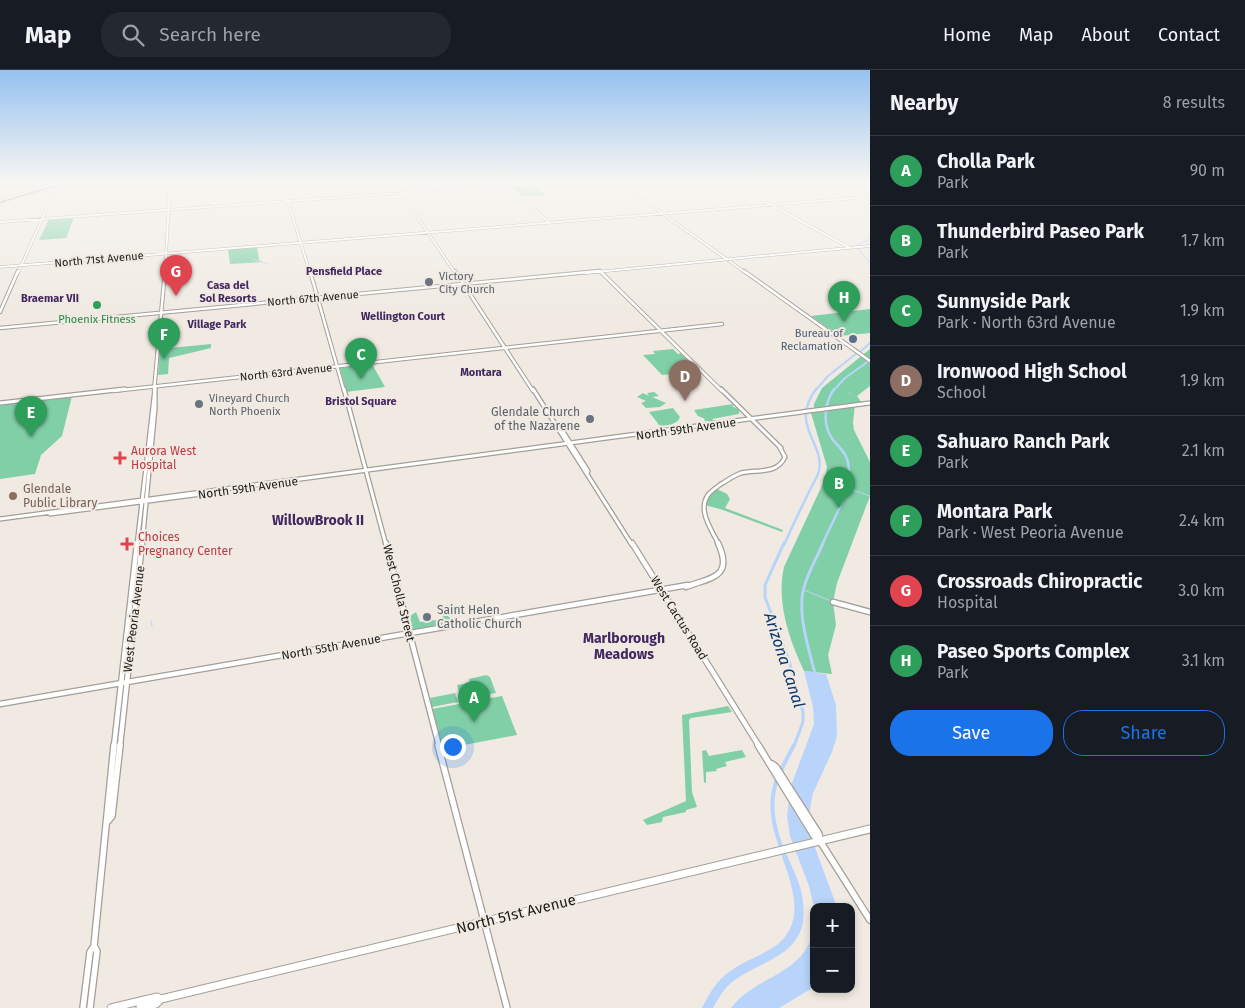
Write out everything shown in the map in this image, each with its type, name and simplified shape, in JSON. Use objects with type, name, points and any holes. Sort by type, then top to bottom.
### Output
[{"type":"main road","points":[[0,312],[39,226]]},
{"type":"main road","name":"West Peoria Avenue","points":[[161,313],[167,226]]},
{"type":"main road","name":"West Cactus Road","points":[[425,226],[552,417]]},
{"type":"main road","name":"North 71st Avenue","points":[[0,268],[512,226]]},
{"type":"main road","points":[[679,226],[870,361]]},
{"type":"main road","points":[[809,226],[850,248]]},
{"type":"main road","name":"West Cholla Street","points":[[301,243],[367,471],[409,634]]},
{"type":"main road","name":"North 67th Avenue","points":[[0,328],[870,246]]},
{"type":"main road","points":[[600,271],[752,419],[784,453]]},
{"type":"main road","name":"West Peoria Avenue","points":[[83,1008],[90,952],[94,946],[108,821],[106,818],[145,500],[151,412],[160,328],[162,281],[164,276]]},
{"type":"main road","points":[[162,281],[164,286]]},
{"type":"main road","name":"North 63rd Avenue","points":[[662,331],[722,324]]},
{"type":"main road","name":"North 63rd Avenue","points":[[337,366],[506,348]]},
{"type":"main road","name":"West Peoria Avenue","points":[[147,475],[154,422],[156,387],[154,386]]},
{"type":"main road","name":"North 63rd Avenue","points":[[0,403],[154,386]]},
{"type":"main road","name":"North 59th Avenue","points":[[752,419],[870,403]]},
{"type":"main road","name":"North 59th Avenue","points":[[25,516],[92,509],[145,500],[703,426]]},
{"type":"main road","name":"West Cactus Road","points":[[569,443],[770,763]]},
{"type":"main road","name":"North 55th Avenue","points":[[0,704],[661,590],[714,578],[723,566],[723,554],[708,525],[704,512],[709,494],[722,483]]},
{"type":"main road","points":[[92,509],[111,503]]},
{"type":"main road","points":[[833,602],[870,612]]},
{"type":"main road","name":"West Cactus Road","points":[[775,769],[819,834],[818,842]]},
{"type":"main road","name":"North 51st Avenue","points":[[111,1008],[157,997],[161,999],[870,829]]},
{"type":"main road","name":"West Cactus Road","points":[[811,831],[870,920]]},
{"type":"main road","name":"West Cholla Street","points":[[485,921],[507,1008]]},
{"type":"main road","name":"West Peoria Avenue","points":[[90,1008],[97,951],[94,946]]},
{"type":"main road","name":"North 51st Avenue","points":[[140,1008],[156,1004],[161,999]]},
{"type":"street","name":"West Cholla Street","points":[[296,226],[301,243]]},
{"type":"street","name":"North 63rd Avenue","points":[[506,348],[662,331]]},
{"type":"street","name":"North 63rd Avenue","points":[[154,386],[337,366]]},
{"type":"street","points":[[151,412],[152,422],[154,422]]},
{"type":"street","name":"West Cactus Road","points":[[552,417],[569,443]]},
{"type":"street","name":"North 59th Avenue","points":[[703,426],[752,419]]},
{"type":"street","points":[[722,483],[741,473],[779,466],[784,460],[784,453]]},
{"type":"street","name":"North 59th Avenue","points":[[0,520],[111,503],[145,500]]},
{"type":"street","name":"West Cholla Street","points":[[409,634],[485,921]]},
{"type":"street","name":"West Cactus Road","points":[[770,763],[811,831]]},
{"type":"green space","points":[[46,226],[71,226],[66,238],[39,240]]},
{"type":"green space","points":[[257,247],[259,260],[263,262],[230,264],[228,249]]},
{"type":"green space","points":[[870,309],[870,333],[839,336],[811,316]]},
{"type":"green space","points":[[211,344],[211,348],[169,358],[168,374],[158,375],[160,349]]},
{"type":"green space","points":[[673,349],[678,354],[683,353],[700,371],[662,375],[643,355],[655,354],[653,351]]},
{"type":"green space","points":[[870,349],[870,386],[857,396],[862,403],[855,404],[853,423],[854,430],[870,462],[870,496],[837,583],[833,602],[836,625],[828,655],[832,674],[804,671],[793,646],[785,620],[782,580],[784,567],[825,479],[827,467],[811,413],[814,413],[814,404],[822,388]]},
{"type":"green space","points":[[372,364],[385,387],[346,392],[340,368]]},
{"type":"green space","points":[[654,392],[659,396],[652,397],[666,403],[660,407],[646,408],[641,403],[646,401],[637,397],[643,393],[649,396],[647,393]]},
{"type":"green space","points":[[72,396],[62,436],[41,455],[35,474],[0,479],[0,404]]},
{"type":"green space","points":[[733,404],[732,406],[739,410],[739,414],[712,419],[715,421],[704,421],[705,419],[698,416],[694,410]]},
{"type":"green space","points":[[673,408],[680,417],[677,422],[669,425],[660,426],[649,412]]},
{"type":"green space","points":[[715,488],[727,494],[730,499],[725,508],[783,530],[782,532],[705,505],[706,500]]},
{"type":"green space","points":[[416,612],[420,622],[436,620],[446,615],[455,621],[413,630],[410,616]]},
{"type":"green space","points":[[486,675],[490,677],[496,693],[461,699],[457,685],[470,683],[469,679]]},
{"type":"green space","points":[[455,693],[458,702],[432,707],[430,698]]},
{"type":"green space","points":[[502,696],[517,735],[443,749],[432,709]]},
{"type":"green space","points":[[728,706],[732,712],[691,718],[689,720],[692,792],[697,807],[686,810],[686,812],[663,817],[662,822],[647,825],[643,820],[686,801],[682,715]]},
{"type":"green space","points":[[706,750],[709,756],[742,750],[746,757],[725,762],[727,766],[716,769],[717,771],[706,772],[706,783],[704,782],[702,751]]},
{"type":"water","points":[[804,671],[826,674],[836,705],[837,736],[832,752],[813,793],[809,814],[810,834],[836,903],[813,903],[809,886],[790,836],[787,816],[791,786],[814,724],[813,707]]},
{"type":"water","points":[[787,855],[797,878],[803,902],[803,920],[799,934],[781,954],[731,983],[713,1008],[702,1008],[711,991],[724,976],[767,951],[780,942],[788,932],[793,920],[794,908],[790,882],[782,857]]},
{"type":"water","points":[[810,940],[810,989],[779,1008],[731,1008],[753,988],[778,974],[800,957]]},
{"type":"waterway","points":[[870,239],[856,246],[870,263]]},
{"type":"waterway","points":[[253,259],[268,264]]},
{"type":"waterway","points":[[860,352],[870,343]]},
{"type":"waterway","name":"Arizona Canal","points":[[815,391],[828,376],[857,353]]},
{"type":"waterway","points":[[833,391],[845,378],[870,360]]},
{"type":"waterway","name":"Arizona Canal","points":[[784,545],[819,471],[817,451],[807,424],[806,413],[816,389]]},
{"type":"waterway","points":[[822,545],[840,508],[849,479],[849,469],[844,453],[833,440],[827,428],[826,408],[833,391]]},
{"type":"waterway","points":[[847,488],[870,496]]},
{"type":"waterway","name":"Arizona Canal","points":[[784,543],[765,585],[765,597],[789,661],[803,712],[803,722],[794,746]]},
{"type":"waterway","points":[[815,674],[804,626],[802,598],[808,577],[823,543]]},
{"type":"waterway","points":[[804,590],[831,601]]},
{"type":"waterway","points":[[151,621],[152,626]]},
{"type":"waterway","name":"Arizona Canal","points":[[780,772],[794,745]]},
{"type":"waterway","name":"Arizona Canal","points":[[777,779],[772,809],[775,829],[785,858]]},
{"type":"place","name":"Victory City Church","points":[[429,282]]},
{"type":"place","name":"Crossroads Chiropractic","points":[[176,296]]},
{"type":"place","name":"Phoenix Fitness","points":[[97,305]]},
{"type":"place","name":"Paseo Sports Complex","points":[[844,322]]},
{"type":"place","name":"Bureau of Reclamation","points":[[853,339]]},
{"type":"place","name":"Montara Park","points":[[164,359]]},
{"type":"place","name":"Sunnyside Park","points":[[361,379]]},
{"type":"place","name":"Ironwood High School","points":[[685,401]]},
{"type":"place","name":"Vineyard Church North Phoenix","points":[[199,404]]},
{"type":"place","name":"Glendale Church of the Nazarene","points":[[590,419]]},
{"type":"place","name":"Sahuaro Ranch Park","points":[[31,437]]},
{"type":"place","name":"Aurora West Hospital","points":[[120,458]]},
{"type":"place","name":"Glendale Public Library","points":[[13,496]]},
{"type":"place","name":"Thunderbird Paseo Park","points":[[839,508]]},
{"type":"place","name":"Choices Pregnancy Center","points":[[127,544]]},
{"type":"place","name":"Saint Helen Catholic Church","points":[[427,617]]},
{"type":"place","name":"Cholla Park","points":[[474,722]]},
{"type":"district","name":"Pensfield Place","points":[[344,271]]},
{"type":"district","name":"Casa del Sol Resorts","points":[[228,291]]},
{"type":"district","name":"Braemar VII","points":[[50,298]]},
{"type":"district","name":"Wellington Court","points":[[403,316]]},
{"type":"district","name":"Village Park","points":[[217,324]]},
{"type":"district","name":"Montara","points":[[481,372]]},
{"type":"district","name":"Bristol Square","points":[[361,401]]},
{"type":"district","name":"WillowBrook II","points":[[318,520]]},
{"type":"district","name":"Marlborough Meadows","points":[[624,646]]}]
